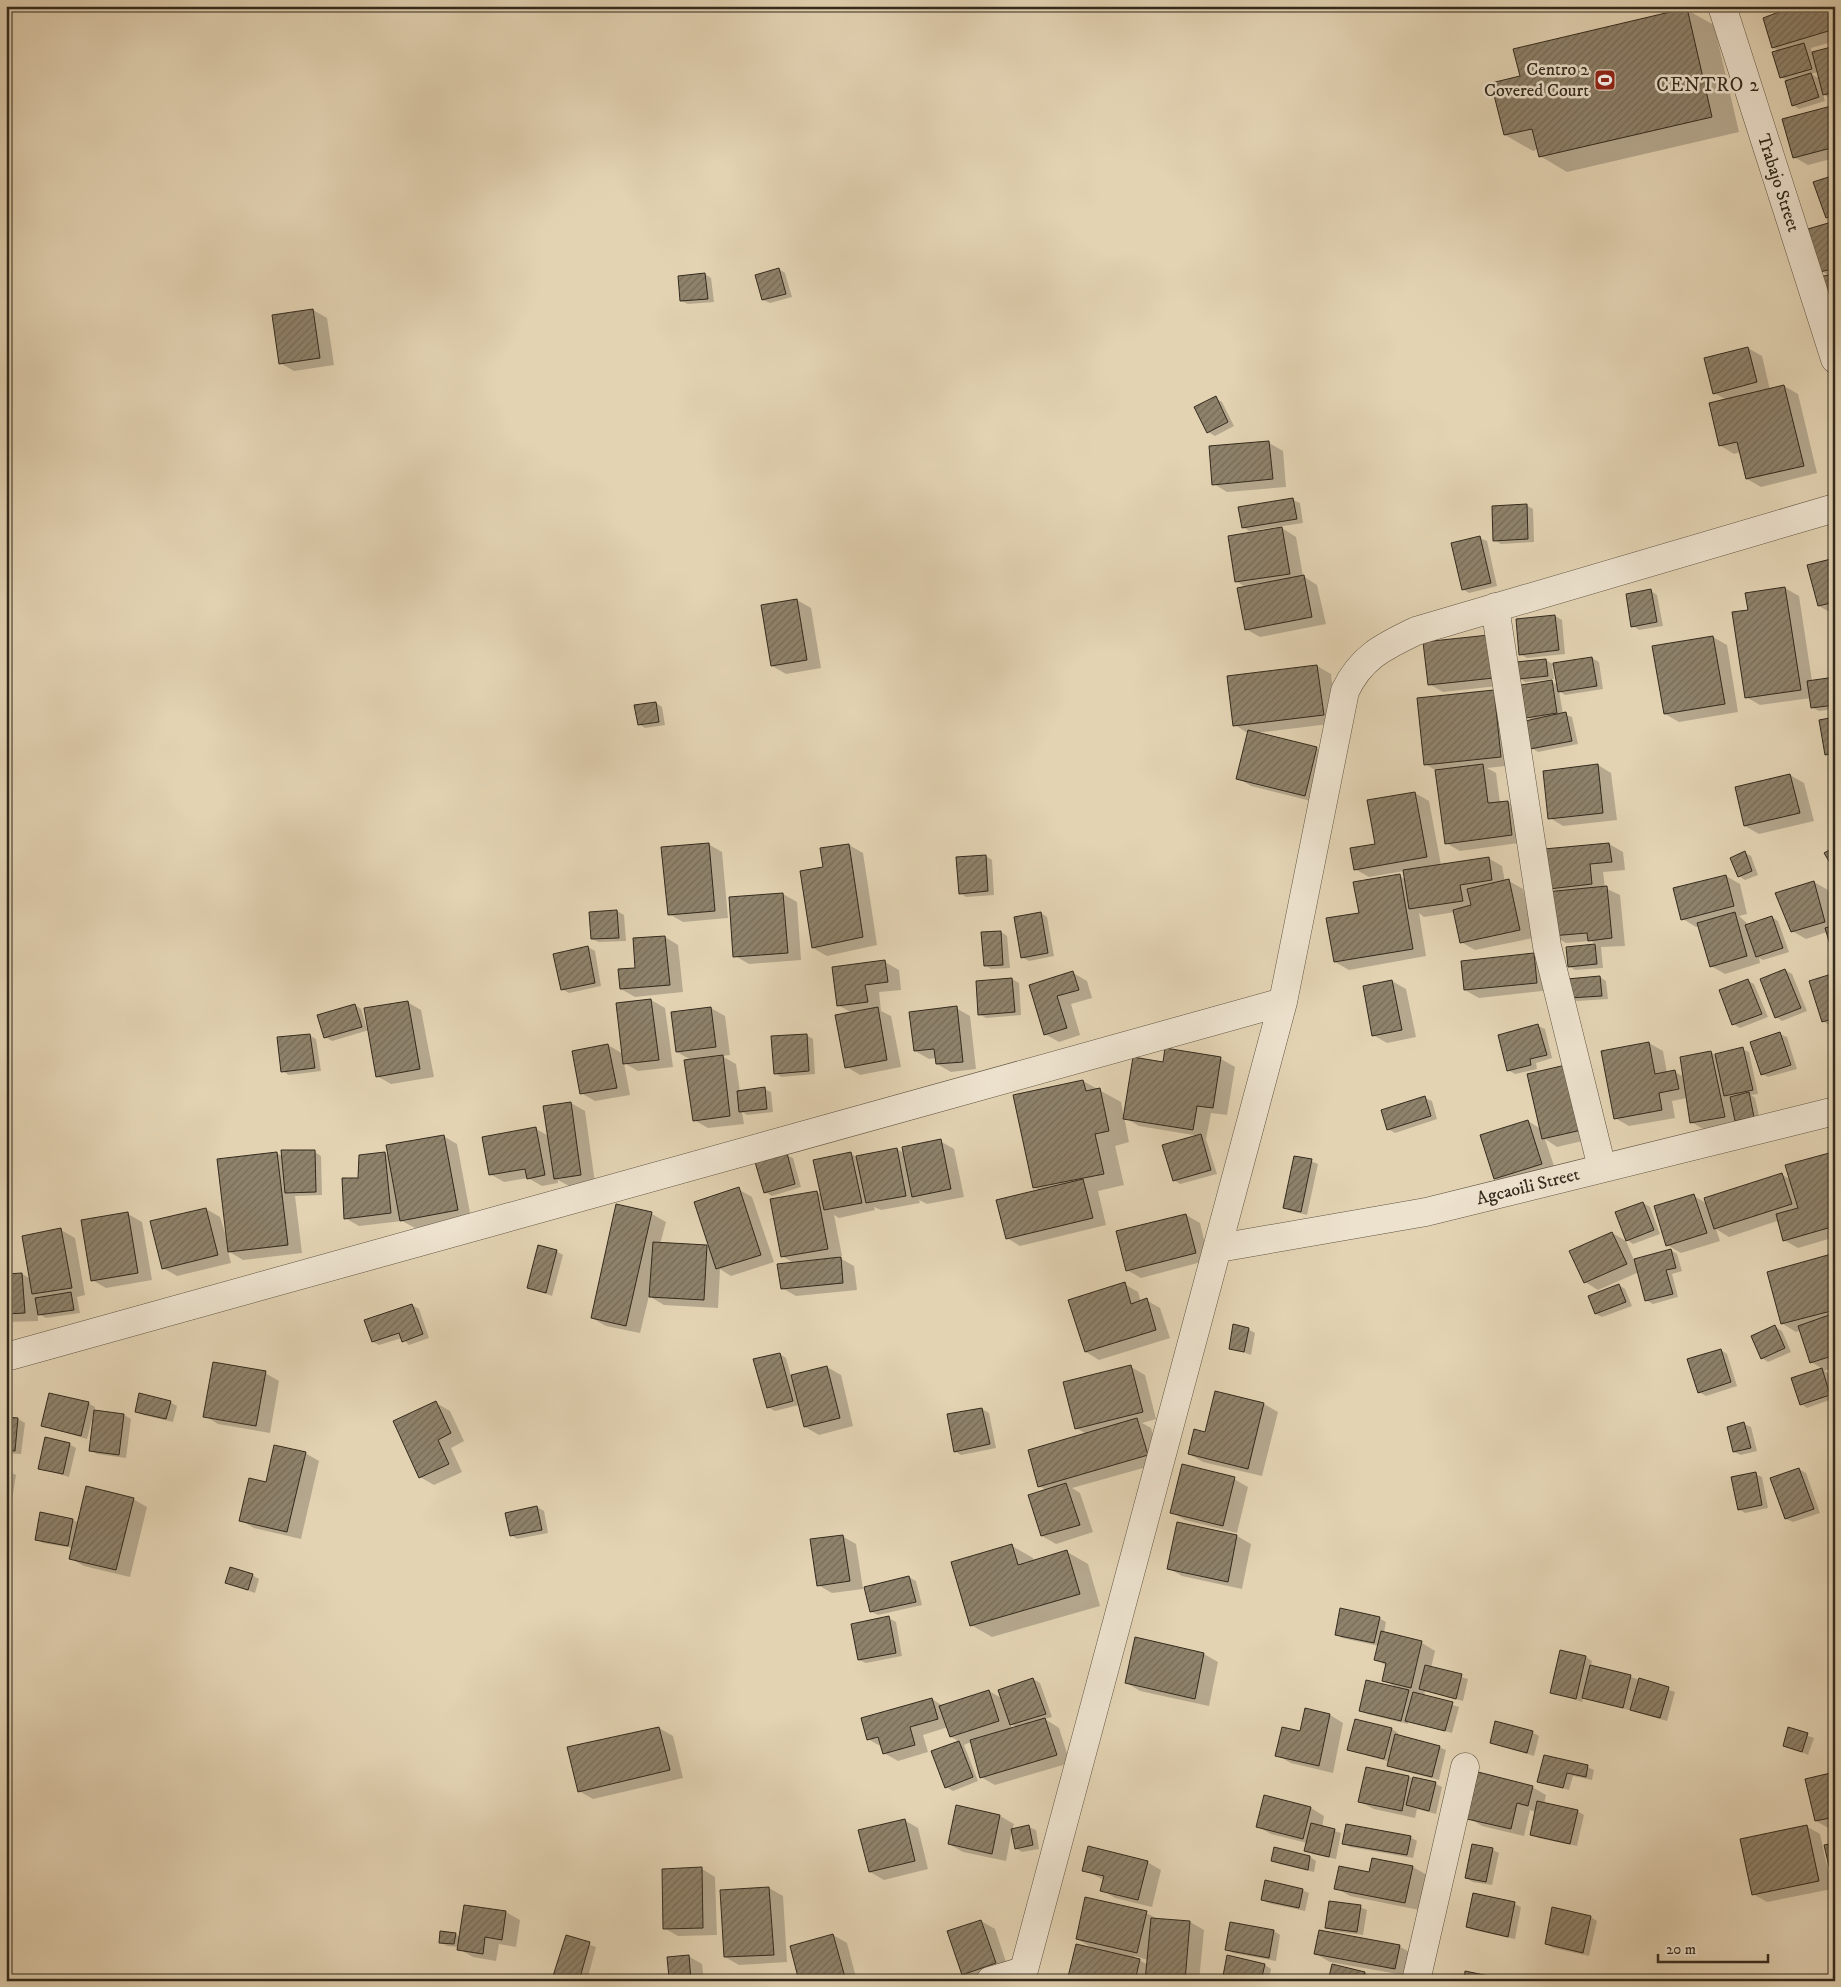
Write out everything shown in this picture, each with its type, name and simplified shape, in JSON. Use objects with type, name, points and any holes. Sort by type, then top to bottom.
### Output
[{"type":"street","name":"Trabajo Street","points":[[1722,6],[1835,359]]},
{"type":"street","points":[[990,1981],[1022,1976],[1283,1002],[1345,691],[1352,675],[1366,659],[1416,631],[1835,508]]},
{"type":"street","points":[[1496,607],[1547,946],[1602,1168]]},
{"type":"street","points":[[6,1357],[1283,1002]]},
{"type":"street","name":"Agcaoili Street","points":[[1218,1248],[1426,1212],[1835,1111]]},
{"type":"street","points":[[1416,1981],[1465,1767]]},
{"type":"building","points":[[1777,6],[1835,6],[1835,29],[1772,48],[1763,18],[1779,12]]},
{"type":"building","name":"Centro 2 Covered Court","points":[[1687,8],[1712,117],[1539,157],[1532,129],[1504,135],[1491,83],[1520,76],[1513,49]]},
{"type":"building","points":[[1804,43],[1812,69],[1780,78],[1772,52]]},
{"type":"building","points":[[1835,46],[1835,92],[1823,95],[1812,52]]},
{"type":"building","points":[[1811,73],[1819,97],[1792,106],[1785,81]]},
{"type":"building","points":[[1835,105],[1835,147],[1793,158],[1782,119]]},
{"type":"building","points":[[1835,175],[1835,215],[1826,218],[1813,182]]},
{"type":"building","points":[[1835,221],[1835,268],[1820,272],[1808,229]]},
{"type":"building","points":[[779,268],[786,294],[762,300],[755,275]]},
{"type":"building","points":[[705,273],[708,299],[680,301],[678,276]]},
{"type":"building","points":[[1835,274],[1835,319],[1818,277]]},
{"type":"building","points":[[313,309],[320,358],[279,364],[272,315]]},
{"type":"building","points":[[1748,347],[1757,382],[1713,394],[1704,358]]},
{"type":"building","points":[[1784,385],[1804,466],[1746,479],[1737,442],[1719,446],[1709,403]]},
{"type":"building","points":[[1216,396],[1228,422],[1207,433],[1194,407]]},
{"type":"building","points":[[1269,441],[1273,479],[1212,485],[1209,446]]},
{"type":"building","points":[[1293,498],[1297,519],[1242,528],[1238,507]]},
{"type":"building","points":[[1527,504],[1528,539],[1493,541],[1492,506]]},
{"type":"building","points":[[1282,527],[1290,574],[1235,582],[1228,536]]},
{"type":"building","points":[[1480,536],[1491,583],[1462,590],[1451,543]]},
{"type":"building","points":[[1835,558],[1835,602],[1818,606],[1807,565]]},
{"type":"building","points":[[1304,575],[1312,617],[1245,630],[1237,588]]},
{"type":"building","points":[[1785,587],[1801,690],[1745,698],[1732,612],[1748,610],[1745,593]]},
{"type":"building","points":[[1651,589],[1657,622],[1631,627],[1626,594]]},
{"type":"building","points":[[797,599],[807,660],[771,666],[761,605]]},
{"type":"building","points":[[1555,615],[1559,650],[1519,655],[1516,619]]},
{"type":"building","points":[[1489,635],[1494,678],[1428,685],[1423,642]]},
{"type":"building","points":[[1713,636],[1725,704],[1664,714],[1652,646]]},
{"type":"building","points":[[1592,657],[1597,686],[1558,692],[1553,663]]},
{"type":"building","points":[[1546,659],[1548,676],[1518,679],[1516,662]]},
{"type":"building","points":[[1317,665],[1324,715],[1233,726],[1227,676]]},
{"type":"building","points":[[1835,677],[1835,705],[1811,708],[1807,681]]},
{"type":"building","points":[[1552,680],[1557,713],[1526,718],[1521,685]]},
{"type":"building","points":[[1494,690],[1501,757],[1424,765],[1417,698]]},
{"type":"building","points":[[656,702],[659,722],[638,725],[634,705]]},
{"type":"building","points":[[1566,712],[1572,741],[1530,749],[1525,721]]},
{"type":"building","points":[[1835,717],[1835,753],[1825,755],[1819,720]]},
{"type":"building","points":[[1248,730],[1317,747],[1305,796],[1236,779]]},
{"type":"building","points":[[1483,764],[1488,803],[1508,801],[1512,835],[1445,844],[1435,770]]},
{"type":"building","points":[[1598,764],[1603,813],[1548,819],[1543,771]]},
{"type":"building","points":[[1790,774],[1800,813],[1744,826],[1735,787]]},
{"type":"building","points":[[1415,792],[1427,857],[1354,870],[1350,848],[1375,844],[1367,800]]},
{"type":"building","points":[[709,843],[715,911],[668,915],[661,847]]},
{"type":"building","points":[[1609,843],[1612,862],[1590,864],[1592,884],[1549,889],[1544,849]]},
{"type":"building","points":[[849,844],[863,937],[812,948],[800,871],[823,867],[820,848]]},
{"type":"building","points":[[1835,847],[1835,871],[1824,853]]},
{"type":"building","points":[[1745,851],[1752,871],[1738,877],[1730,858]]},
{"type":"building","points":[[986,855],[988,891],[959,894],[956,857]]},
{"type":"building","points":[[1489,857],[1492,880],[1460,885],[1463,901],[1409,909],[1403,870]]},
{"type":"building","points":[[1400,874],[1413,949],[1334,962],[1326,918],[1359,913],[1353,882]]},
{"type":"building","points":[[1726,875],[1734,906],[1681,920],[1673,888]]},
{"type":"building","points":[[1509,879],[1520,930],[1460,943],[1453,910],[1471,905],[1467,889]]},
{"type":"building","points":[[1814,881],[1825,922],[1791,932],[1775,893]]},
{"type":"building","points":[[1607,886],[1612,938],[1588,941],[1587,933],[1551,936],[1546,892]]},
{"type":"building","points":[[783,893],[788,953],[733,957],[729,897]]},
{"type":"building","points":[[617,910],[619,938],[591,939],[589,912]]},
{"type":"building","points":[[1041,912],[1048,953],[1021,958],[1014,917]]},
{"type":"building","points":[[1735,912],[1747,956],[1710,967],[1697,923]]},
{"type":"building","points":[[1772,916],[1783,948],[1756,957],[1745,925]]},
{"type":"building","points":[[1835,925],[1835,947],[1831,948],[1825,928]]},
{"type":"building","points":[[1001,931],[1003,965],[984,966],[981,932]]},
{"type":"building","points":[[665,936],[670,985],[620,989],[618,969],[635,968],[633,938]]},
{"type":"building","points":[[1595,944],[1597,964],[1568,967],[1566,947]]},
{"type":"building","points":[[588,946],[595,983],[561,990],[553,954]]},
{"type":"building","points":[[1534,953],[1537,983],[1464,990],[1461,961]]},
{"type":"building","points":[[885,960],[888,982],[865,985],[868,1002],[837,1006],[832,967]]},
{"type":"building","points":[[1785,969],[1801,1008],[1775,1018],[1760,979]]},
{"type":"building","points":[[1073,971],[1079,990],[1057,996],[1067,1028],[1044,1035],[1029,985]]},
{"type":"building","points":[[1835,973],[1835,1018],[1822,1022],[1809,981]]},
{"type":"building","points":[[1600,976],[1602,996],[1569,998],[1567,979]]},
{"type":"building","points":[[1012,978],[1015,1012],[978,1015],[976,981]]},
{"type":"building","points":[[1748,979],[1762,1014],[1732,1025],[1719,990]]},
{"type":"building","points":[[1392,980],[1402,1030],[1372,1036],[1363,986]]},
{"type":"building","points":[[651,999],[659,1060],[623,1064],[616,1003]]},
{"type":"building","points":[[408,1001],[420,1069],[376,1077],[364,1008]]},
{"type":"building","points":[[355,1004],[362,1027],[324,1038],[317,1015]]},
{"type":"building","points":[[957,1006],[963,1062],[936,1064],[934,1049],[914,1051],[909,1012]]},
{"type":"building","points":[[711,1007],[716,1047],[676,1052],[671,1012]]},
{"type":"building","points":[[878,1007],[887,1060],[845,1068],[835,1015]]},
{"type":"building","points":[[1538,1024],[1547,1055],[1530,1059],[1531,1065],[1507,1071],[1498,1035]]},
{"type":"building","points":[[1780,1032],[1791,1065],[1761,1075],[1750,1042]]},
{"type":"building","points":[[310,1034],[315,1068],[281,1072],[277,1037]]},
{"type":"building","points":[[807,1034],[809,1071],[774,1074],[771,1036]]},
{"type":"building","points":[[1649,1042],[1655,1074],[1675,1070],[1679,1089],[1659,1093],[1662,1110],[1614,1119],[1601,1051]]},
{"type":"building","points":[[608,1044],[617,1088],[580,1094],[572,1051]]},
{"type":"building","points":[[1743,1047],[1753,1090],[1724,1096],[1715,1054]]},
{"type":"building","points":[[1165,1048],[1221,1057],[1213,1108],[1197,1106],[1193,1130],[1123,1119],[1133,1057],[1163,1062]]},
{"type":"building","points":[[1711,1051],[1725,1117],[1690,1123],[1680,1057]]},
{"type":"building","points":[[723,1055],[730,1116],[693,1121],[684,1060]]},
{"type":"building","points":[[1570,1064],[1586,1129],[1542,1139],[1527,1074]]},
{"type":"building","points":[[1083,1080],[1086,1091],[1100,1088],[1109,1131],[1095,1134],[1104,1174],[1033,1188],[1013,1095]]},
{"type":"building","points":[[765,1087],[767,1109],[739,1112],[737,1091]]},
{"type":"building","points":[[1749,1092],[1754,1117],[1735,1121],[1730,1097]]},
{"type":"building","points":[[1425,1096],[1431,1116],[1387,1130],[1381,1110]]},
{"type":"building","points":[[571,1102],[581,1175],[554,1179],[543,1106]]},
{"type":"building","points":[[1528,1120],[1542,1164],[1494,1179],[1480,1135]]},
{"type":"building","points":[[536,1127],[545,1175],[527,1179],[525,1169],[489,1175],[482,1137]]},
{"type":"building","points":[[1201,1134],[1211,1170],[1173,1181],[1162,1145]]},
{"type":"building","points":[[444,1135],[458,1210],[400,1221],[386,1145]]},
{"type":"building","points":[[941,1139],[951,1189],[912,1197],[902,1147]]},
{"type":"building","points":[[897,1148],[906,1196],[866,1203],[856,1156]]},
{"type":"building","points":[[281,1150],[315,1150],[316,1192],[285,1193]]},
{"type":"building","points":[[277,1152],[288,1245],[228,1252],[217,1159]]},
{"type":"building","points":[[385,1152],[391,1213],[344,1219],[342,1178],[358,1178],[359,1155]]},
{"type":"building","points":[[851,1152],[862,1203],[824,1210],[813,1160]]},
{"type":"building","points":[[1833,1152],[1835,1226],[1783,1241],[1776,1214],[1798,1208],[1785,1165]]},
{"type":"building","points":[[787,1153],[795,1184],[764,1193],[755,1162]]},
{"type":"building","points":[[1294,1156],[1312,1159],[1301,1212],[1283,1208]]},
{"type":"building","points":[[1782,1173],[1792,1204],[1714,1229],[1704,1198]]},
{"type":"building","points":[[1083,1179],[1093,1218],[1006,1239],[996,1200]]},
{"type":"building","points":[[739,1187],[761,1255],[716,1269],[694,1202]]},
{"type":"building","points":[[817,1191],[828,1249],[781,1257],[770,1199]]},
{"type":"building","points":[[1694,1194],[1707,1233],[1666,1246],[1654,1206]]},
{"type":"building","points":[[1643,1202],[1654,1230],[1626,1241],[1615,1212]]},
{"type":"building","points":[[616,1204],[652,1212],[626,1326],[591,1318]]},
{"type":"building","points":[[206,1208],[218,1255],[162,1269],[150,1221]]},
{"type":"building","points":[[128,1212],[138,1273],[91,1281],[81,1220]]},
{"type":"building","points":[[1186,1214],[1196,1253],[1126,1271],[1116,1231]]},
{"type":"building","points":[[61,1228],[72,1288],[32,1294],[22,1236]]},
{"type":"building","points":[[1612,1232],[1627,1264],[1584,1283],[1569,1251]]},
{"type":"building","points":[[653,1242],[707,1245],[704,1300],[649,1297]]},
{"type":"building","points":[[538,1245],[557,1250],[546,1293],[527,1288]]},
{"type":"building","points":[[1671,1249],[1676,1268],[1666,1270],[1673,1294],[1645,1301],[1634,1259]]},
{"type":"building","points":[[1835,1253],[1835,1310],[1781,1324],[1767,1272]]},
{"type":"building","points":[[841,1257],[843,1283],[781,1289],[777,1264]]},
{"type":"building","points":[[22,1273],[25,1313],[6,1314],[6,1274]]},
{"type":"building","points":[[1125,1282],[1131,1304],[1147,1298],[1156,1330],[1085,1352],[1068,1300]]},
{"type":"building","points":[[1619,1284],[1626,1302],[1595,1314],[1588,1296]]},
{"type":"building","points":[[71,1292],[74,1310],[38,1315],[35,1298]]},
{"type":"building","points":[[412,1304],[423,1334],[402,1342],[399,1333],[372,1342],[364,1320]]},
{"type":"building","points":[[1835,1313],[1835,1355],[1810,1363],[1798,1326]]},
{"type":"building","points":[[1233,1324],[1249,1328],[1244,1352],[1229,1349]]},
{"type":"building","points":[[1775,1325],[1785,1348],[1761,1359],[1751,1336]]},
{"type":"building","points":[[1721,1349],[1731,1382],[1698,1393],[1687,1359]]},
{"type":"building","points":[[780,1353],[793,1401],[767,1408],[753,1359]]},
{"type":"building","points":[[213,1362],[266,1371],[256,1426],[203,1417]]},
{"type":"building","points":[[1131,1365],[1143,1412],[1075,1429],[1063,1382]]},
{"type":"building","points":[[827,1366],[840,1418],[804,1427],[791,1375]]},
{"type":"building","points":[[1822,1368],[1830,1395],[1800,1405],[1791,1378]]},
{"type":"building","points":[[1215,1391],[1264,1403],[1248,1469],[1188,1454],[1194,1429],[1205,1432]]},
{"type":"building","points":[[49,1393],[89,1402],[81,1436],[41,1426]]},
{"type":"building","points":[[139,1393],[171,1401],[166,1419],[135,1412]]},
{"type":"building","points":[[436,1401],[451,1433],[438,1440],[449,1464],[419,1478],[393,1421]]},
{"type":"building","points":[[982,1408],[990,1444],[954,1452],[947,1414]]},
{"type":"building","points":[[94,1410],[124,1414],[119,1455],[89,1451]]},
{"type":"building","points":[[6,1417],[18,1418],[15,1451],[6,1450]]},
{"type":"building","points":[[1137,1418],[1148,1455],[1038,1487],[1028,1450]]},
{"type":"building","points":[[1744,1422],[1751,1448],[1733,1452],[1727,1427]]},
{"type":"building","points":[[45,1437],[70,1443],[63,1474],[38,1469]]},
{"type":"building","points":[[274,1445],[306,1452],[287,1532],[239,1521],[249,1478],[266,1482]]},
{"type":"building","points":[[1182,1464],[1235,1477],[1223,1526],[1170,1513]]},
{"type":"building","points":[[1799,1468],[1814,1509],[1785,1519],[1770,1478]]},
{"type":"building","points":[[1756,1472],[1762,1505],[1738,1510],[1731,1477]]},
{"type":"building","points":[[1066,1483],[1080,1525],[1041,1536],[1028,1495]]},
{"type":"building","points":[[86,1486],[134,1498],[116,1570],[69,1559]]},
{"type":"building","points":[[537,1506],[542,1530],[510,1536],[505,1513]]},
{"type":"building","points":[[40,1512],[73,1519],[68,1546],[35,1540]]},
{"type":"building","points":[[1177,1522],[1237,1535],[1228,1582],[1167,1569]]},
{"type":"building","points":[[843,1535],[850,1581],[817,1586],[810,1539]]},
{"type":"building","points":[[1012,1544],[1018,1565],[1067,1550],[1080,1594],[970,1626],[951,1562]]},
{"type":"building","points":[[230,1567],[253,1574],[248,1590],[225,1583]]},
{"type":"building","points":[[909,1576],[916,1602],[870,1612],[864,1587]]},
{"type":"building","points":[[1340,1608],[1380,1617],[1374,1643],[1335,1635]]},
{"type":"building","points":[[889,1616],[896,1653],[858,1660],[851,1624]]},
{"type":"building","points":[[1381,1631],[1422,1641],[1411,1688],[1382,1681],[1386,1663],[1374,1660]]},
{"type":"building","points":[[1135,1637],[1204,1653],[1195,1699],[1125,1683]]},
{"type":"building","points":[[1560,1650],[1586,1656],[1576,1699],[1550,1693]]},
{"type":"building","points":[[1425,1665],[1462,1674],[1456,1699],[1419,1689]]},
{"type":"building","points":[[1590,1665],[1631,1675],[1623,1708],[1582,1698]]},
{"type":"building","points":[[1033,1678],[1046,1714],[1010,1725],[998,1690]]},
{"type":"building","points":[[1639,1678],[1669,1687],[1660,1718],[1630,1710]]},
{"type":"building","points":[[1366,1680],[1409,1690],[1401,1721],[1359,1711]]},
{"type":"building","points":[[989,1690],[999,1721],[950,1737],[939,1706]]},
{"type":"building","points":[[1413,1692],[1453,1702],[1445,1731],[1405,1721]]},
{"type":"building","points":[[932,1698],[938,1719],[910,1727],[915,1745],[883,1754],[878,1737],[867,1740],[861,1718]]},
{"type":"building","points":[[1305,1708],[1330,1714],[1319,1766],[1275,1756],[1282,1727],[1300,1731]]},
{"type":"building","points":[[1045,1718],[1057,1755],[980,1778],[970,1740]]},
{"type":"building","points":[[1355,1719],[1392,1728],[1384,1759],[1347,1750]]},
{"type":"building","points":[[1495,1721],[1533,1731],[1527,1753],[1490,1743]]},
{"type":"building","points":[[659,1727],[670,1770],[578,1792],[567,1747]]},
{"type":"building","points":[[1788,1727],[1808,1733],[1802,1752],[1783,1746]]},
{"type":"building","points":[[1395,1734],[1440,1746],[1432,1777],[1387,1766]]},
{"type":"building","points":[[959,1741],[973,1777],[945,1788],[931,1751]]},
{"type":"building","points":[[1544,1755],[1588,1765],[1586,1777],[1567,1773],[1563,1788],[1537,1782]]},
{"type":"building","points":[[1366,1767],[1409,1776],[1402,1811],[1358,1802]]},
{"type":"building","points":[[1478,1772],[1533,1786],[1528,1806],[1517,1803],[1511,1829],[1467,1819]]},
{"type":"building","points":[[1835,1772],[1835,1817],[1815,1821],[1805,1779]]},
{"type":"building","points":[[1413,1777],[1436,1782],[1429,1811],[1406,1805]]},
{"type":"building","points":[[1264,1795],[1311,1807],[1303,1839],[1256,1827]]},
{"type":"building","points":[[1537,1801],[1578,1810],[1570,1844],[1530,1835]]},
{"type":"building","points":[[956,1805],[1000,1815],[992,1854],[948,1844]]},
{"type":"building","points":[[905,1819],[915,1861],[869,1872],[858,1830]]},
{"type":"building","points":[[1311,1823],[1335,1829],[1329,1857],[1304,1851]]},
{"type":"building","points":[[1346,1824],[1411,1836],[1407,1855],[1342,1844]]},
{"type":"building","points":[[1029,1825],[1033,1845],[1015,1849],[1011,1829]]},
{"type":"building","points":[[1807,1825],[1819,1881],[1752,1895],[1740,1839]]},
{"type":"building","points":[[1835,1843],[1835,1892],[1824,1845]]},
{"type":"building","points":[[1472,1844],[1493,1848],[1486,1882],[1465,1878]]},
{"type":"building","points":[[1088,1846],[1148,1861],[1138,1900],[1100,1891],[1104,1876],[1082,1871]]},
{"type":"building","points":[[1274,1847],[1310,1856],[1308,1870],[1271,1861]]},
{"type":"building","points":[[1372,1858],[1413,1866],[1405,1903],[1334,1889],[1339,1866],[1369,1872]]},
{"type":"building","points":[[702,1867],[703,1928],[663,1929],[662,1869]]},
{"type":"building","points":[[1265,1880],[1303,1889],[1299,1908],[1261,1900]]},
{"type":"building","points":[[769,1887],[774,1955],[724,1957],[720,1890]]},
{"type":"building","points":[[1473,1893],[1515,1902],[1508,1937],[1466,1927]]},
{"type":"building","points":[[1085,1897],[1147,1911],[1137,1953],[1076,1939]]},
{"type":"building","points":[[1329,1901],[1361,1905],[1357,1932],[1325,1928]]},
{"type":"building","points":[[464,1905],[506,1911],[502,1940],[485,1937],[483,1954],[457,1950]]},
{"type":"building","points":[[1552,1907],[1591,1916],[1583,1953],[1545,1944]]},
{"type":"building","points":[[1151,1918],[1190,1921],[1185,1981],[1145,1981]]},
{"type":"building","points":[[981,1920],[996,1963],[962,1975],[947,1931]]},
{"type":"building","points":[[1230,1922],[1274,1930],[1269,1958],[1225,1950]]},
{"type":"building","points":[[1319,1930],[1400,1945],[1395,1969],[1314,1954]]},
{"type":"building","points":[[440,1931],[456,1933],[454,1944],[439,1943]]},
{"type":"building","points":[[833,1934],[846,1981],[799,1981],[790,1946]]},
{"type":"building","points":[[566,1935],[590,1942],[579,1981],[569,1981],[553,1976]]},
{"type":"building","points":[[1076,1944],[1140,1959],[1135,1981],[1067,1981]]},
{"type":"building","points":[[689,1955],[691,1981],[639,1981],[669,1978],[667,1957]]},
{"type":"building","points":[[1227,1955],[1265,1964],[1261,1981],[1222,1981]]},
{"type":"building","points":[[1332,1964],[1365,1972],[1363,1981],[1328,1981]]},
{"type":"building","points":[[1465,1971],[1513,1981],[1464,1981]]},
{"type":"place","name":"Centro 2 Covered Court","points":[[1605,80]]},
{"type":"district","name":"CENTRO 2","points":[[1708,85]]}]
